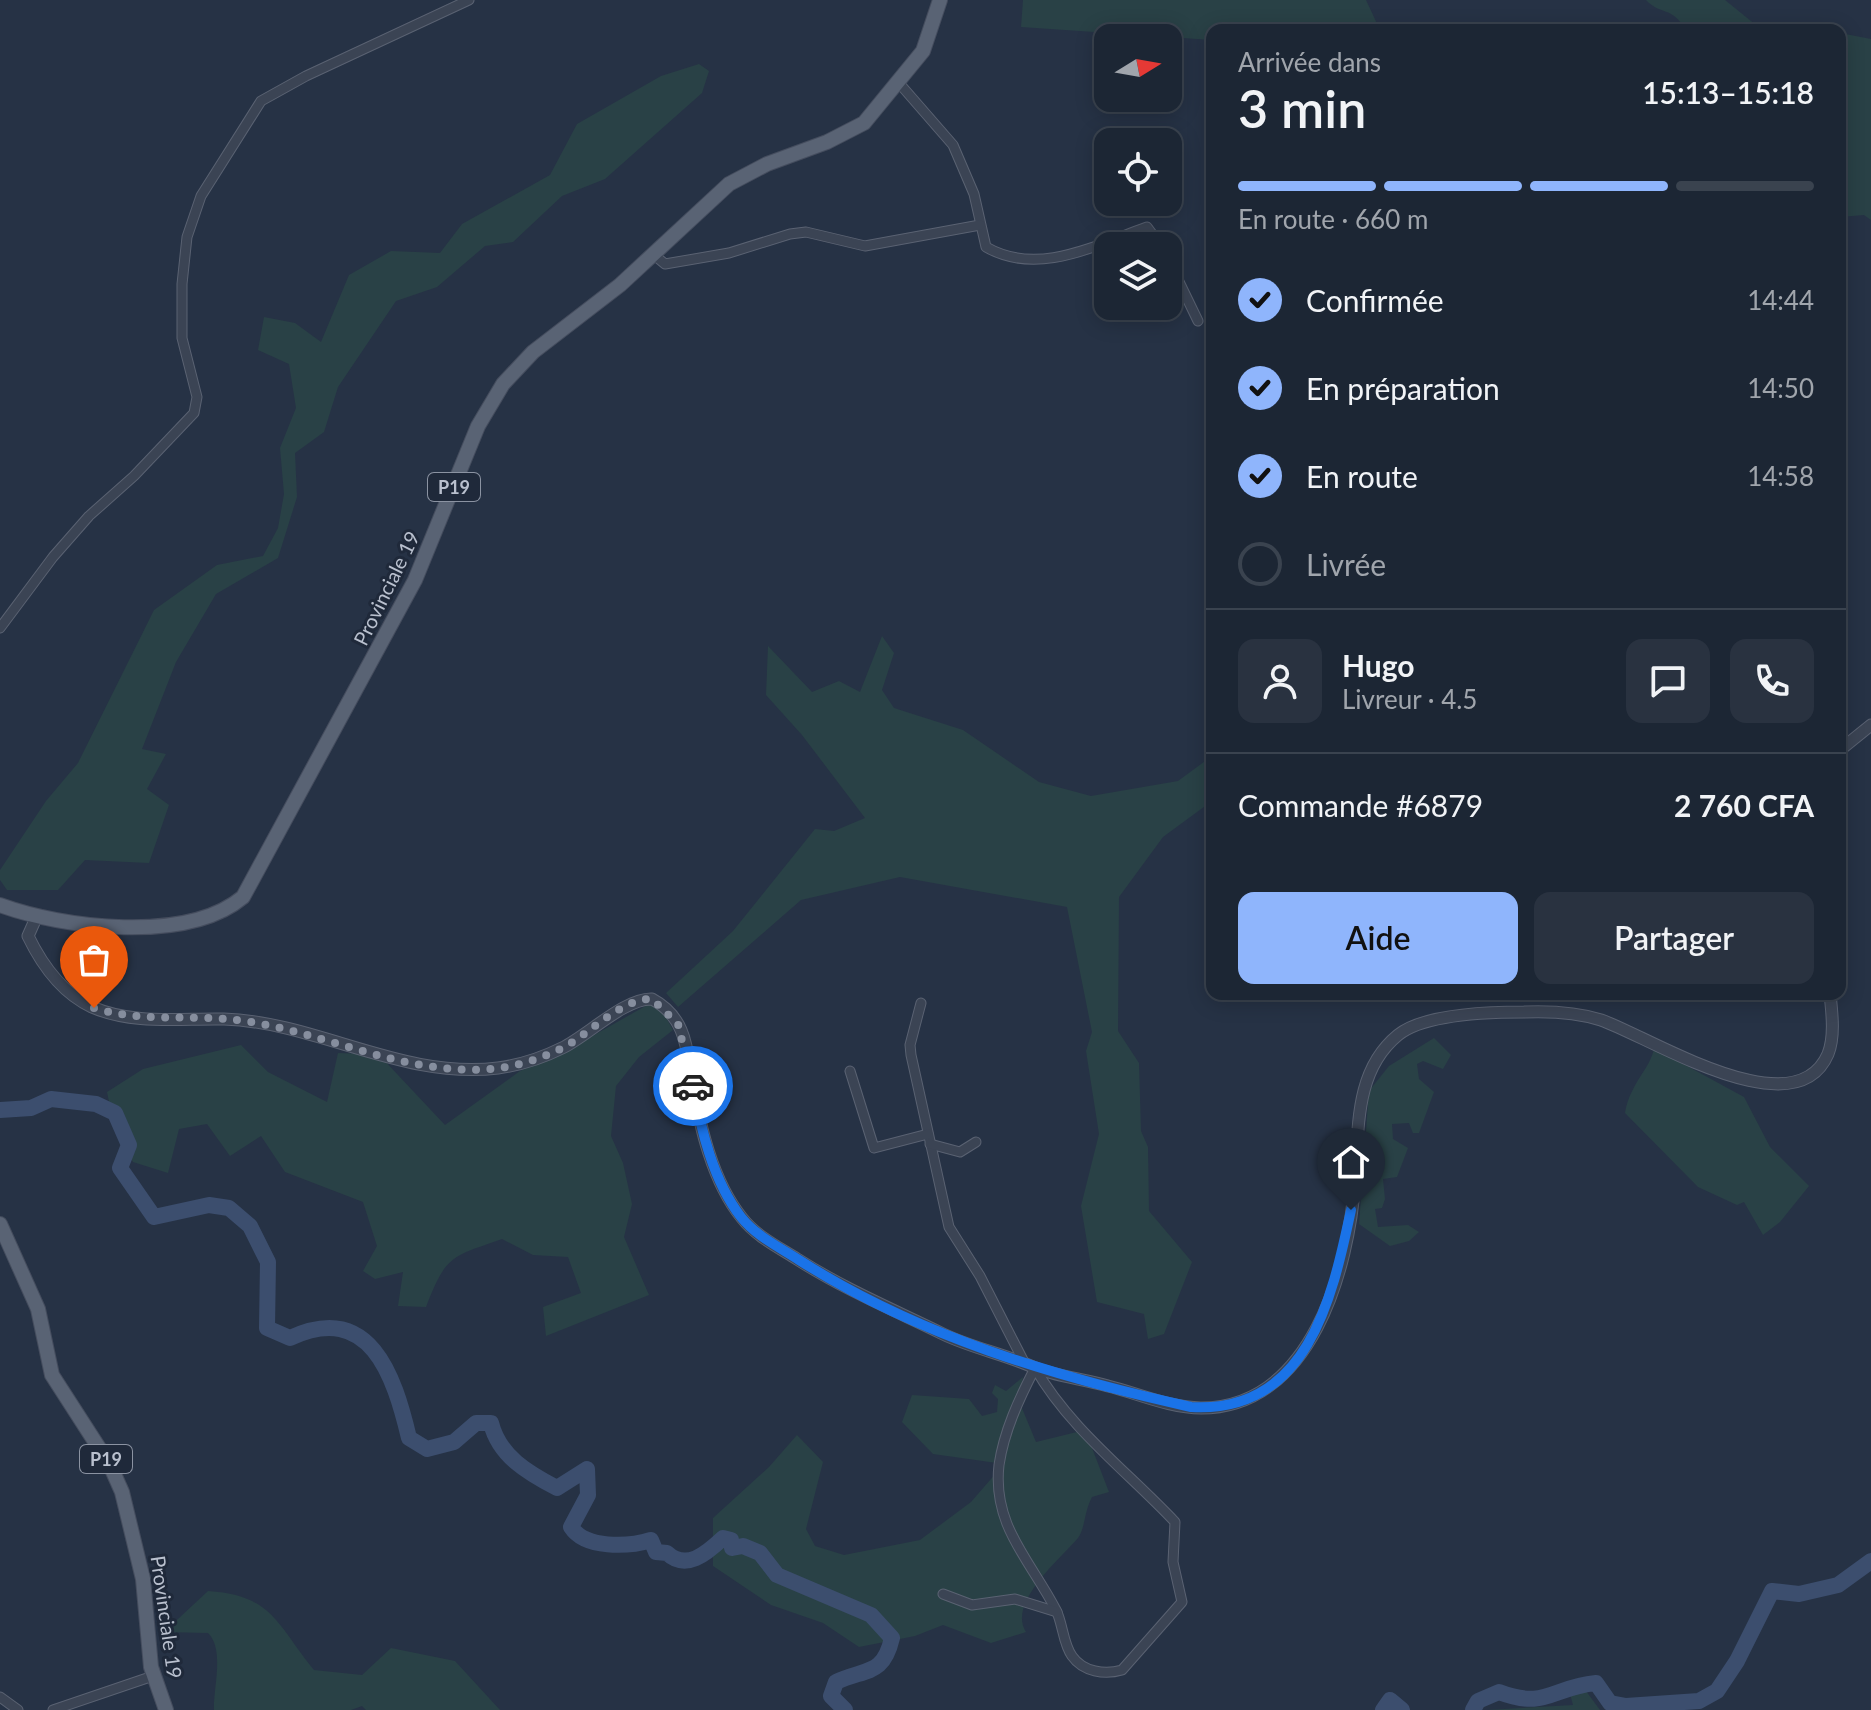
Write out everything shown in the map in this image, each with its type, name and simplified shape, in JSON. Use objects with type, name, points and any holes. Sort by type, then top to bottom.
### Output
[{"type":"main road","name":"Provinciale 19","points":[[0,905],[36,918],[96,927],[152,925],[204,916],[231,907],[243,897],[415,580],[493,397],[533,352],[588,311],[729,184],[767,164],[827,142],[864,123],[923,51],[940,0]]},
{"type":"main road","name":"Provinciale 19","points":[[0,1224],[38,1309],[52,1375],[110,1465],[122,1492],[143,1579],[153,1676],[166,1710]]},
{"type":"street","points":[[0,628],[53,557],[89,516],[134,476],[194,413],[197,397],[182,338],[187,237],[201,196],[261,101],[306,76],[370,49],[469,0]]},
{"type":"street","points":[[899,83],[953,145],[974,194],[986,247],[1029,261],[1094,246]]},
{"type":"street","points":[[653,254],[665,264],[729,253],[806,232],[844,243],[880,245],[980,225]]},
{"type":"street","points":[[1133,232],[1147,227],[1151,232]]},
{"type":"street","points":[[1182,288],[1198,321]]},
{"type":"street","points":[[1846,745],[1871,725]]},
{"type":"street","points":[[36,918],[28,936],[34,949],[62,988],[94,1008],[138,1019],[244,1021],[384,1057],[439,1066],[498,1068],[539,1058],[563,1048],[632,1004],[652,999],[670,1012],[684,1037],[707,1147],[729,1198],[751,1228],[854,1292],[943,1334],[1030,1365],[1191,1407],[1232,1402],[1277,1383],[1303,1353],[1315,1333],[1334,1281],[1351,1210],[1361,1099],[1369,1072],[1388,1045],[1411,1026],[1522,1012],[1571,1013],[1622,1028],[1737,1079],[1779,1084],[1800,1080],[1823,1062],[1831,1044],[1830,1000]]},
{"type":"street","points":[[921,1003],[910,1045],[949,1227],[1030,1365],[1051,1394],[1105,1456],[1175,1522],[1173,1562],[1182,1602],[1122,1670],[1110,1673],[1090,1670],[1072,1656],[1057,1612],[1005,1527],[999,1467],[1014,1408],[1030,1365]]},
{"type":"street","points":[[850,1071],[874,1148],[929,1139],[960,1152],[976,1142]]},
{"type":"street","points":[[943,1594],[972,1605],[1015,1599],[1057,1612]]},
{"type":"street","points":[[53,1710],[153,1676]]},
{"type":"street","points":[[0,1697],[18,1710]]},
{"type":"green space","points":[[1023,0],[1366,0],[1377,24],[1206,24],[1206,40],[1182,38],[1182,24],[1094,24],[1094,32],[1021,27]]},
{"type":"green space","points":[[1646,0],[1725,0],[1755,24],[1682,24],[1676,17]]},
{"type":"green space","points":[[1846,34],[1871,39],[1871,220],[1864,215],[1846,216]]},
{"type":"green space","points":[[699,64],[709,71],[702,93],[605,179],[562,196],[513,242],[485,246],[437,287],[396,301],[338,387],[324,432],[295,453],[297,497],[278,558],[216,594],[176,662],[142,749],[166,754],[147,789],[169,805],[149,863],[85,860],[58,890],[7,890],[0,880],[0,870],[46,801],[78,763],[154,610],[217,565],[263,556],[278,528],[284,494],[280,448],[296,408],[289,364],[258,350],[264,317],[295,323],[321,342],[349,275],[391,251],[440,253],[462,224],[550,175],[577,124],[661,76]]},
{"type":"green space","points":[[882,636],[894,653],[882,690],[894,708],[963,730],[1039,782],[1091,796],[1178,781],[1206,760],[1206,805],[1163,837],[1119,897],[1118,1031],[1139,1063],[1141,1131],[1148,1147],[1149,1211],[1192,1262],[1164,1334],[1148,1339],[1144,1314],[1097,1302],[1081,1206],[1099,1134],[1086,1051],[1092,1032],[1067,907],[900,877],[801,900],[678,1007],[666,993],[733,931],[815,829],[834,831],[865,818],[802,735],[766,695],[768,646],[812,692],[839,681],[860,692]]},
{"type":"green space","points":[[649,1004],[663,1012],[673,1030],[639,1057],[616,1086],[611,1136],[623,1163],[632,1204],[624,1237],[649,1295],[546,1336],[543,1307],[581,1293],[568,1257],[533,1255],[502,1239],[452,1260],[439,1277],[426,1307],[398,1306],[403,1272],[375,1279],[363,1271],[377,1246],[363,1202],[285,1172],[261,1136],[230,1156],[207,1124],[179,1129],[168,1173],[133,1162],[115,1130],[107,1092],[143,1069],[241,1045],[268,1072],[327,1102],[338,1053],[370,1054],[382,1058],[445,1125],[520,1071],[566,1051]]},
{"type":"green space","points":[[1434,1038],[1451,1055],[1443,1069],[1423,1061],[1417,1064],[1419,1079],[1434,1092],[1419,1133],[1413,1133],[1409,1123],[1392,1124],[1393,1139],[1408,1148],[1397,1177],[1383,1179],[1385,1199],[1382,1208],[1375,1209],[1378,1227],[1408,1225],[1419,1232],[1409,1241],[1390,1246],[1359,1224],[1369,1091],[1389,1066]]},
{"type":"green space","points":[[1654,1048],[1744,1097],[1770,1147],[1809,1186],[1780,1222],[1763,1235],[1744,1202],[1737,1205],[1698,1187],[1625,1113],[1631,1093]]},
{"type":"green space","points":[[1023,1377],[1019,1401],[1036,1442],[1085,1430],[1109,1492],[1092,1497],[1078,1538],[1029,1595],[1022,1620],[1026,1632],[991,1643],[943,1625],[915,1636],[859,1647],[823,1623],[771,1605],[713,1566],[713,1518],[769,1467],[797,1435],[823,1462],[806,1529],[815,1546],[844,1555],[920,1540],[971,1502],[1004,1464],[933,1454],[902,1422],[912,1395],[969,1399],[982,1416],[997,1412],[998,1399],[992,1393],[995,1385],[1006,1391]]},
{"type":"green space","points":[[208,1591],[230,1594],[260,1606],[272,1615],[314,1670],[362,1675],[391,1648],[455,1661],[500,1710],[366,1710],[362,1706],[351,1710],[214,1710],[217,1659],[213,1640],[208,1633],[164,1632]]},
{"type":"green space","points":[[1568,1686],[1583,1687],[1600,1710],[1487,1710],[1573,1705]]},
{"type":"waterway","points":[[0,1110],[31,1108],[51,1099],[96,1104],[115,1113],[129,1145],[120,1168],[154,1217],[209,1205],[229,1208],[250,1226],[268,1262],[267,1328],[290,1338],[317,1329],[340,1329],[359,1337],[374,1350],[386,1369],[409,1438],[427,1449],[454,1442],[476,1423],[491,1423],[501,1445],[516,1462],[557,1488],[587,1469],[588,1495],[571,1527],[586,1539],[619,1545],[651,1540],[656,1552],[667,1553],[681,1560],[703,1555],[723,1538],[731,1540],[732,1548],[743,1546],[760,1553],[777,1575],[871,1615],[892,1638],[884,1659],[878,1665],[836,1682],[831,1696],[845,1710]]},
{"type":"waterway","points":[[1473,1710],[1478,1701],[1499,1692],[1528,1699],[1539,1698],[1596,1683],[1610,1703],[1626,1706],[1699,1701],[1717,1691],[1737,1661],[1772,1591],[1799,1594],[1838,1585],[1871,1561]]},
{"type":"waterway","points":[[1383,1710],[1390,1700],[1402,1710]]},
{"type":"way so far","points":[[94,1008],[138,1019],[244,1021],[384,1057],[479,1069],[498,1068],[539,1058],[563,1048],[632,1004],[652,999],[670,1012],[678,1024],[684,1037],[693,1086]]},
{"type":"route","points":[[693,1086],[707,1147],[729,1198],[751,1228],[765,1239],[820,1274],[928,1324],[943,1334],[1035,1368],[1191,1407],[1206,1408],[1242,1399],[1277,1383],[1289,1372],[1315,1333],[1325,1311],[1351,1210]]}]
